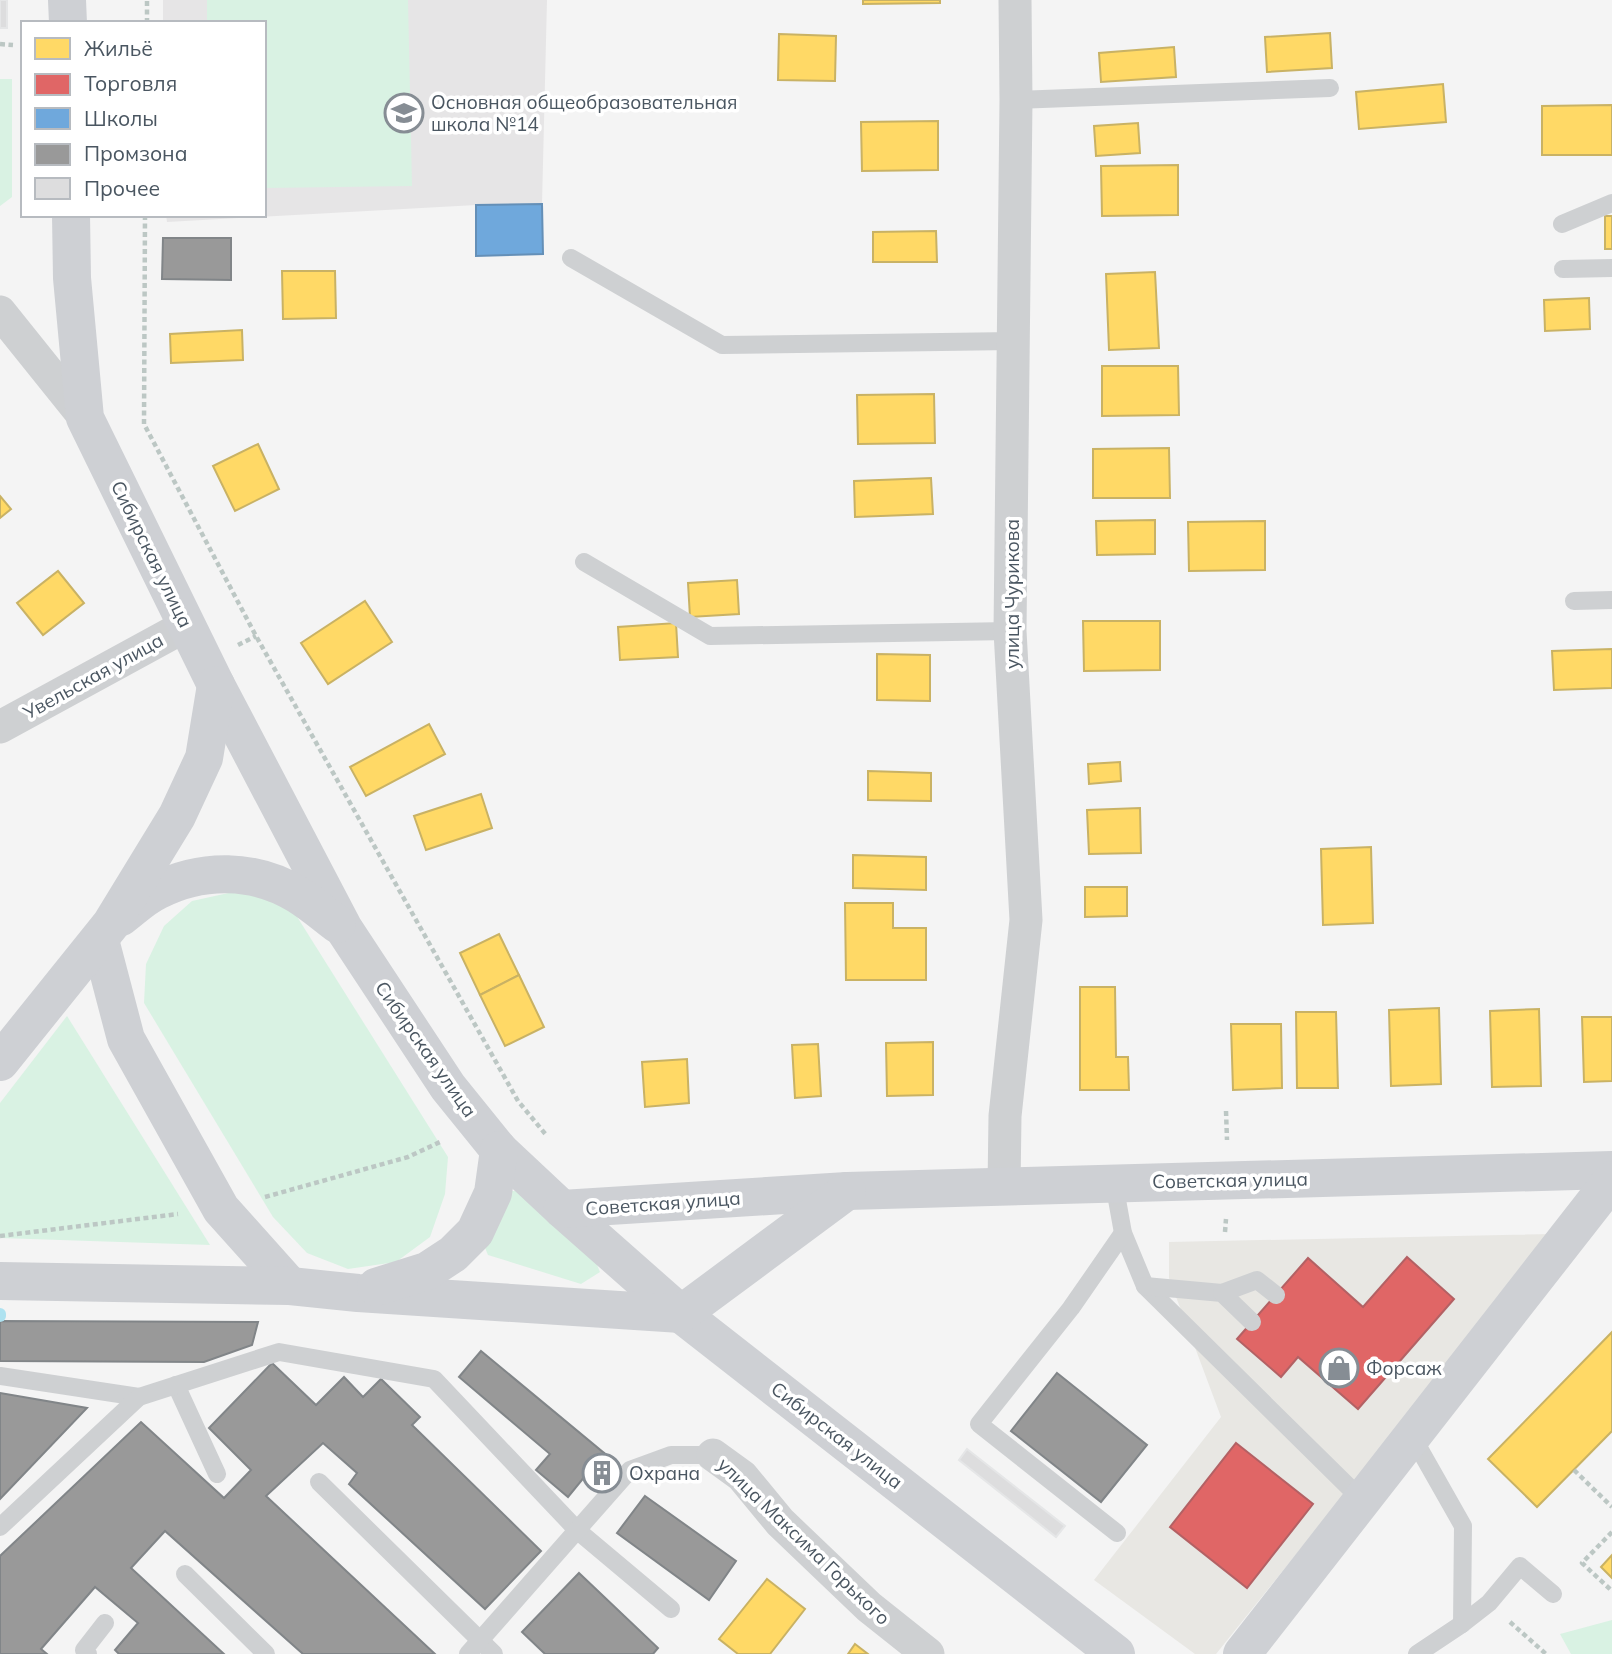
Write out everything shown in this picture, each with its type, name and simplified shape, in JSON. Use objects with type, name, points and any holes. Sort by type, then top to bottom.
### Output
[{"type":"street","points":[[68,0],[68,21]]},
{"type":"street","name":"улица Чурикова","points":[[1004,1187],[1005,1116],[1026,920],[1010,631],[1015,0]]},
{"type":"street","name":"Сибирская улица","points":[[71,217],[72,278],[85,418],[216,685],[344,929],[448,1087],[489,1138],[562,1209],[681,1314],[1116,1654]]},
{"type":"street","points":[[0,312],[85,418]]},
{"type":"street","name":"Увельская улица","points":[[0,727],[187,625]]},
{"type":"street","points":[[0,1062],[106,932],[177,816],[204,758],[216,685]]},
{"type":"street","points":[[106,932],[156,891],[195,876],[226,873],[262,879],[297,894],[344,929]]},
{"type":"street","points":[[106,932],[126,1039],[221,1209],[290,1286]]},
{"type":"street","points":[[358,1293],[427,1271],[453,1254],[475,1232],[494,1193],[489,1138]]},
{"type":"street","name":"Советская улица","points":[[562,1209],[847,1191],[1612,1170]]},
{"type":"street","points":[[1242,1654],[1612,1180]]},
{"type":"street","points":[[0,1281],[290,1286],[358,1293],[681,1314],[847,1191]]},
{"type":"street","name":"улица Максима Горького","points":[[713,1455],[742,1476],[780,1522],[869,1607],[928,1654]]},
{"type":"lane","points":[[1016,100],[1330,88]]},
{"type":"lane","points":[[1562,224],[1612,203]]},
{"type":"lane","points":[[571,258],[722,345],[1013,341]]},
{"type":"lane","points":[[1563,269],[1612,268]]},
{"type":"lane","points":[[584,562],[710,636],[1010,631]]},
{"type":"lane","points":[[1574,601],[1612,600]]},
{"type":"lane","points":[[1114,1183],[1123,1233],[1145,1286],[1362,1500]]},
{"type":"lane","points":[[1117,1533],[979,1424],[1071,1308],[1123,1233]]},
{"type":"lane","points":[[1145,1286],[1222,1293],[1257,1280],[1276,1295]]},
{"type":"lane","points":[[1222,1293],[1252,1322]]},
{"type":"lane","points":[[0,1527],[139,1397],[279,1352],[434,1378],[578,1531],[671,1609]]},
{"type":"lane","points":[[0,1376],[139,1397]]},
{"type":"lane","points":[[176,1385],[217,1474]]},
{"type":"lane","points":[[1412,1436],[1463,1526],[1462,1624]]},
{"type":"lane","points":[[474,1647],[630,1470],[671,1455],[713,1455]]},
{"type":"lane","points":[[318,1482],[474,1647],[494,1654]]},
{"type":"lane","points":[[1417,1654],[1489,1603],[1520,1566],[1553,1594]]},
{"type":"lane","points":[[185,1574],[266,1654]]},
{"type":"lane","points":[[88,1654],[84,1650],[105,1623]]},
{"type":"path","points":[[147,0],[147,21]]},
{"type":"path","points":[[0,44],[13,46]]},
{"type":"path","points":[[145,217],[144,424],[256,636],[518,1101],[547,1136]]},
{"type":"path","points":[[0,1236],[221,1209],[408,1157],[489,1138],[518,1101]]},
{"type":"path","points":[[1574,1470],[1612,1507]]},
{"type":"path","points":[[1612,1532],[1582,1563],[1612,1591]]},
{"type":"path","points":[[1489,1603],[1546,1654]]},
{"type":"shaded area","name":"Основная общеобразовательная школа №14","points":[[163,0],[547,0],[542,204],[266,217],[266,21],[163,21]]},
{"type":"shaded area","name":"Основная общеобразовательная школа №14","points":[[166,217],[258,217],[167,222]]},
{"type":"shaded area","points":[[1553,1234],[1216,1654],[1195,1654],[1094,1580],[1221,1417],[1169,1278],[1169,1242]]},
{"type":"green space","points":[[207,0],[408,0],[412,186],[266,188],[266,21],[207,21]]},
{"type":"green space","points":[[0,79],[12,79],[12,197],[0,206]]},
{"type":"green space","points":[[233,892],[266,897],[296,915],[448,1157],[445,1194],[430,1237],[396,1262],[348,1269],[307,1253],[273,1217],[144,1003],[146,964],[164,926],[192,901]]},
{"type":"green space","points":[[67,1016],[210,1245],[0,1238],[0,1103]]},
{"type":"green space","points":[[509,1191],[523,1191],[593,1255],[600,1272],[581,1284],[488,1255],[481,1238]]},
{"type":"green space","points":[[1612,1620],[1612,1654],[1571,1654],[1560,1634]]},
{"type":"building: Жильё","points":[[863,0],[940,0],[940,3],[863,4]]},
{"type":"building: Жильё","points":[[1330,33],[1332,68],[1267,72],[1265,37]]},
{"type":"building: Жильё","points":[[779,34],[836,36],[835,81],[778,80]]},
{"type":"building: Жильё","points":[[1174,47],[1176,77],[1101,82],[1099,53]]},
{"type":"building: Жильё","points":[[1443,84],[1446,122],[1359,129],[1356,92]]},
{"type":"building: Жильё","points":[[1612,105],[1612,155],[1542,155],[1542,106]]},
{"type":"building: Жильё","points":[[938,121],[938,170],[862,171],[861,122]]},
{"type":"building: Жильё","points":[[1138,123],[1140,153],[1096,156],[1094,126]]},
{"type":"building: Жильё","points":[[1178,165],[1178,215],[1102,216],[1101,166]]},
{"type":"building: Жильё","points":[[1605,216],[1612,216],[1612,249],[1605,249]]},
{"type":"building: Жильё","points":[[936,231],[937,262],[873,262],[873,232]]},
{"type":"building: Жильё","points":[[282,271],[335,271],[336,318],[283,319]]},
{"type":"building: Жильё","points":[[1155,272],[1159,348],[1109,350],[1106,274]]},
{"type":"building: Жильё","points":[[1589,298],[1590,329],[1545,331],[1544,300]]},
{"type":"building: Жильё","points":[[242,330],[243,360],[171,363],[170,334]]},
{"type":"building: Жильё","points":[[1102,366],[1178,366],[1179,415],[1102,416]]},
{"type":"building: Жильё","points":[[934,394],[935,443],[858,444],[857,395]]},
{"type":"building: Жильё","points":[[258,444],[279,489],[235,511],[213,466]]},
{"type":"building: Жильё","points":[[1169,448],[1170,498],[1093,498],[1093,449]]},
{"type":"building: Жильё","points":[[931,478],[933,514],[855,517],[854,481]]},
{"type":"building: Жильё","points":[[0,496],[11,509],[0,518]]},
{"type":"building: Жильё","points":[[1155,520],[1155,554],[1097,555],[1096,521]]},
{"type":"building: Жильё","points":[[1265,521],[1265,570],[1189,571],[1188,522]]},
{"type":"building: Жильё","points":[[58,571],[84,603],[43,635],[17,603]]},
{"type":"building: Жильё","points":[[737,580],[739,614],[690,617],[688,583]]},
{"type":"building: Жильё","points":[[365,601],[392,642],[328,684],[301,643]]},
{"type":"building: Жильё","points":[[1083,621],[1160,621],[1160,670],[1084,671]]},
{"type":"building: Жильё","points":[[676,623],[678,657],[620,660],[618,627]]},
{"type":"building: Жильё","points":[[1612,649],[1612,688],[1554,690],[1552,651]]},
{"type":"building: Жильё","points":[[877,654],[930,655],[930,701],[877,700]]},
{"type":"building: Жильё","points":[[429,724],[445,754],[366,796],[350,767]]},
{"type":"building: Жильё","points":[[1120,762],[1121,781],[1089,784],[1088,764]]},
{"type":"building: Жильё","points":[[868,771],[931,773],[931,801],[868,800]]},
{"type":"building: Жильё","points":[[481,794],[492,828],[426,850],[414,816]]},
{"type":"building: Жильё","points":[[1140,808],[1141,853],[1089,854],[1087,810]]},
{"type":"building: Жильё","points":[[1371,847],[1373,923],[1323,925],[1321,849]]},
{"type":"building: Жильё","points":[[853,855],[926,857],[926,890],[853,888]]},
{"type":"building: Жильё","points":[[1085,887],[1127,887],[1127,916],[1085,917]]},
{"type":"building: Жильё","points":[[845,903],[893,903],[893,928],[926,928],[926,980],[846,980]]},
{"type":"building: Жильё","points":[[499,934],[519,975],[480,995],[460,953]]},
{"type":"building: Жильё","points":[[519,975],[544,1027],[505,1046],[480,995]]},
{"type":"building: Жильё","points":[[1080,987],[1115,987],[1116,1057],[1128,1057],[1129,1090],[1080,1090]]},
{"type":"building: Жильё","points":[[1439,1008],[1441,1084],[1391,1086],[1389,1010]]},
{"type":"building: Жильё","points":[[1539,1009],[1541,1086],[1492,1087],[1490,1011]]},
{"type":"building: Жильё","points":[[1296,1012],[1336,1012],[1338,1088],[1297,1088]]},
{"type":"building: Жильё","points":[[1582,1017],[1612,1017],[1612,1081],[1584,1082]]},
{"type":"building: Жильё","points":[[1231,1024],[1281,1024],[1282,1088],[1233,1090]]},
{"type":"building: Жильё","points":[[933,1042],[933,1095],[887,1096],[886,1043]]},
{"type":"building: Жильё","points":[[818,1044],[821,1096],[795,1098],[792,1045]]},
{"type":"building: Жильё","points":[[687,1059],[689,1103],[645,1107],[642,1062]]},
{"type":"building: Жильё","points":[[1612,1332],[1612,1431],[1537,1507],[1488,1459]]},
{"type":"building: Жильё","points":[[1612,1555],[1612,1578],[1601,1567]]},
{"type":"building: Жильё","points":[[767,1579],[805,1609],[770,1654],[738,1654],[719,1639]]},
{"type":"building: Жильё","points":[[855,1644],[868,1654],[848,1654]]},
{"type":"building: Торговля","points":[[1407,1257],[1454,1299],[1358,1409],[1298,1357],[1281,1377],[1237,1339],[1308,1258],[1363,1307]]},
{"type":"building: Торговля","points":[[1236,1443],[1313,1504],[1247,1588],[1170,1527]]},
{"type":"building: Школы","points":[[542,204],[543,254],[476,256],[476,205]]},
{"type":"building: Промзона","points":[[163,238],[231,238],[231,280],[162,279]]},
{"type":"building: Промзона","points":[[0,1321],[258,1322],[252,1345],[204,1362],[0,1361]]},
{"type":"building: Промзона","points":[[481,1351],[604,1453],[568,1497],[536,1470],[550,1454],[459,1377]]},
{"type":"building: Промзона","points":[[272,1363],[316,1405],[344,1377],[363,1397],[381,1379],[420,1417],[412,1425],[541,1551],[485,1609],[349,1484],[357,1473],[323,1443],[266,1496],[435,1654],[303,1654],[165,1531],[131,1568],[224,1654],[119,1654],[115,1650],[138,1623],[95,1587],[41,1649],[47,1654],[0,1654],[0,1556],[141,1422],[224,1498],[251,1470],[209,1428]]},
{"type":"building: Промзона","points":[[1057,1373],[1147,1445],[1101,1502],[1011,1431]]},
{"type":"building: Промзона","points":[[0,1393],[87,1408],[0,1499]]},
{"type":"building: Промзона","name":"Охрана","points":[[604,1453],[621,1467],[600,1492],[583,1478]]},
{"type":"building: Промзона","points":[[645,1496],[736,1561],[709,1600],[617,1533]]},
{"type":"building: Промзона","points":[[579,1573],[658,1648],[653,1654],[545,1654],[522,1632]]},
{"type":"building: Прочее","points":[[0,0],[7,0],[7,28],[0,28]]},
{"type":"building: Прочее","points":[[967,1449],[1065,1526],[1056,1537],[959,1460]]},
{"type":"place","name":"Основная общеобразовательная школа №14","points":[[404,113]]},
{"type":"place","name":"Форсаж","points":[[1339,1368]]},
{"type":"place","name":"Охрана","points":[[602,1473]]}]
